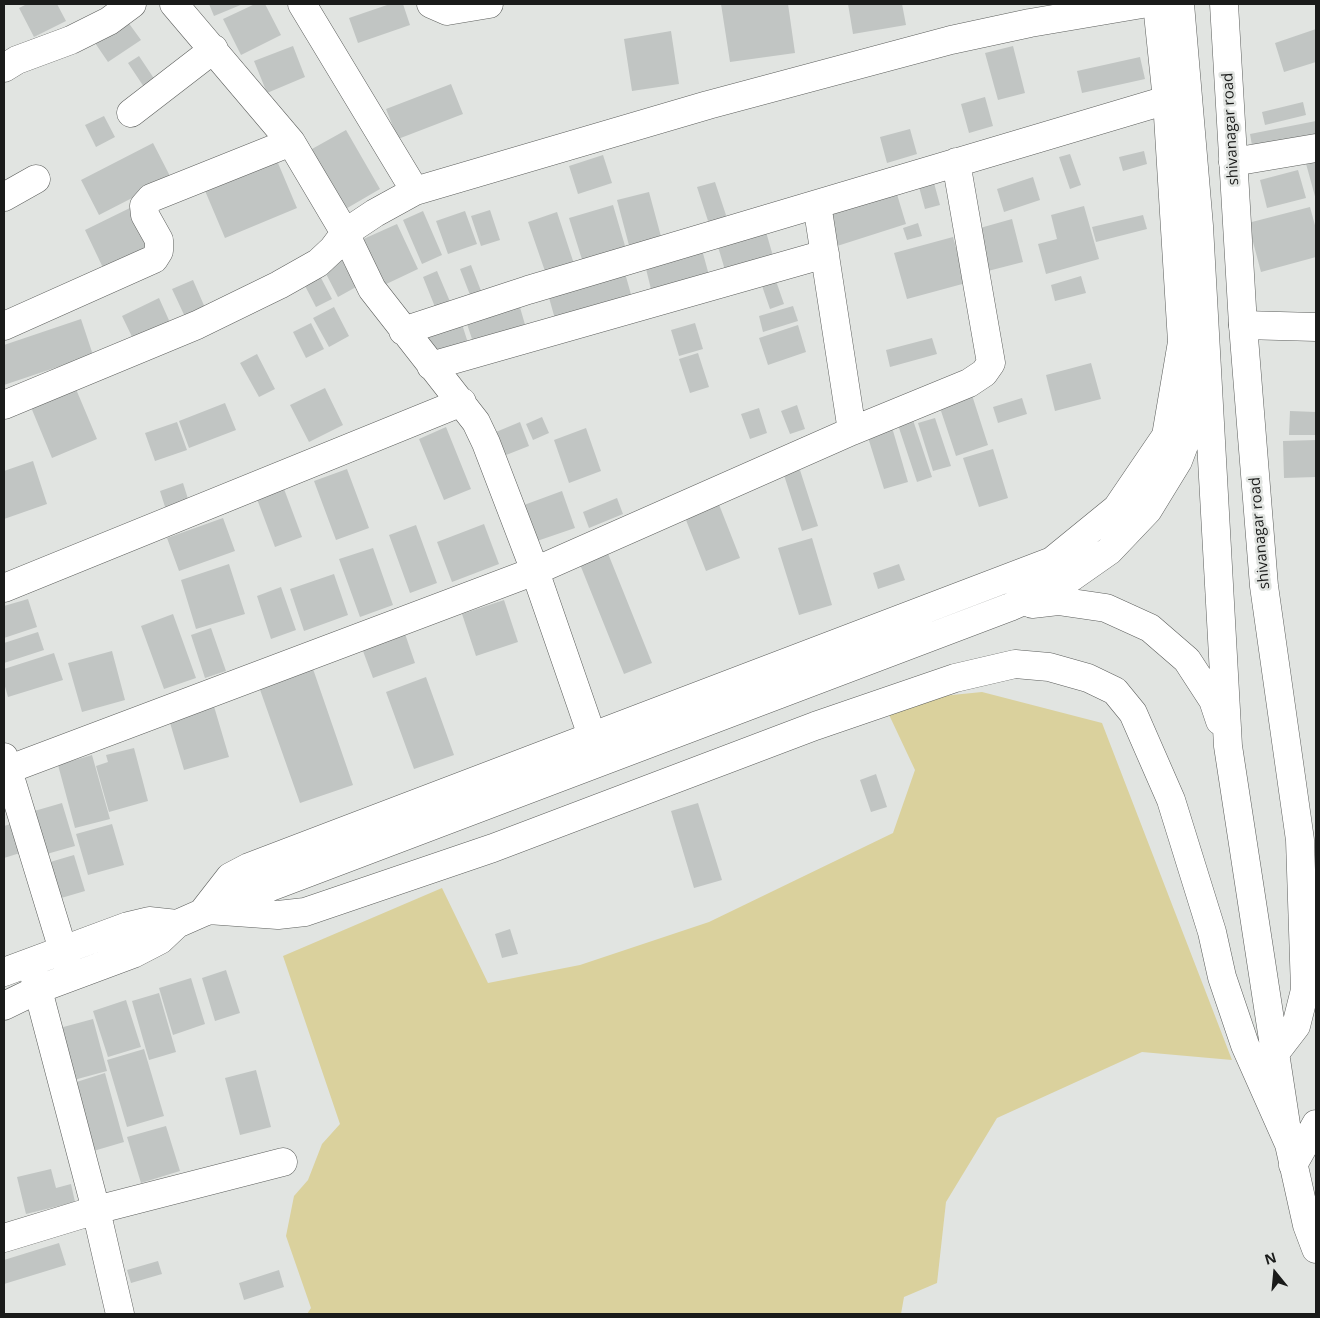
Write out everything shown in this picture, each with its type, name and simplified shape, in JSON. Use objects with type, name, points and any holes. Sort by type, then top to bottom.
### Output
[{"type":"street","points":[[4,68],[18,60],[71,40],[109,21],[132,4]]},
{"type":"street","points":[[174,4],[291,142],[345,233],[372,289],[476,422],[486,443],[535,571],[592,736]]},
{"type":"street","points":[[302,4],[415,191]]},
{"type":"street","points":[[431,4],[447,11],[489,4]]},
{"type":"street","points":[[4,405],[197,325],[279,286],[318,263],[333,249],[345,233],[375,213],[415,191],[708,105],[951,40],[1030,23],[1142,4]]},
{"type":"street","points":[[205,911],[230,877],[248,867],[1052,561],[1117,508],[1166,436],[1182,342],[1167,100],[1157,4]]},
{"type":"street","points":[[1180,4],[1199,226],[1228,746],[1291,1155],[1307,1225],[1316,1249]]},
{"type":"street","name":"shivanagar road","points":[[1224,4],[1243,325],[1264,586],[1300,840],[1305,990],[1296,1026],[1276,1052]]},
{"type":"street","points":[[131,113],[214,49]]},
{"type":"street","points":[[403,331],[538,287],[1167,100]]},
{"type":"street","points":[[4,326],[154,259],[159,251],[159,240],[144,215],[144,206],[151,198],[291,142]]},
{"type":"street","points":[[1233,162],[1316,148]]},
{"type":"street","points":[[72,977],[5,764],[535,571],[852,431],[969,382],[984,373],[991,363],[956,162]]},
{"type":"street","points":[[4,197],[36,179]]},
{"type":"street","points":[[817,204],[852,431]]},
{"type":"street","points":[[432,366],[825,254]]},
{"type":"street","points":[[1243,325],[1316,327]]},
{"type":"street","points":[[4,1006],[39,989],[134,954],[160,940],[177,924],[205,911],[1010,607],[1062,584],[1109,551],[1148,510],[1178,461],[1198,408],[1206,352]]},
{"type":"street","points":[[4,588],[462,402]]},
{"type":"street","points":[[1010,607],[1058,601],[1106,608],[1150,628],[1187,660],[1213,700],[1228,746]]},
{"type":"street","points":[[205,911],[269,915],[305,912],[493,848],[815,726],[955,678],[1015,664],[1048,667],[1088,678],[1115,691],[1133,713],[1171,800],[1212,932],[1222,976],[1245,1045],[1291,1155]]},
{"type":"street","points":[[1300,840],[1316,909]]},
{"type":"street","points":[[4,972],[62,949],[149,921],[177,924]]},
{"type":"street","points":[[30,961],[39,989],[96,1210],[120,1314]]},
{"type":"street","points":[[1291,1155],[1316,1124]]},
{"type":"street","points":[[4,1238],[96,1210],[284,1162]]},
{"type":"shaded area","points":[[982,692],[1102,723],[1232,1060],[1142,1052],[997,1118],[946,1202],[937,1283],[904,1297],[901,1314],[307,1314],[311,1308],[286,1236],[294,1196],[308,1180],[322,1144],[340,1124],[283,956],[442,888],[488,983],[580,965],[709,922],[893,833],[915,770],[883,702]]},
{"type":"building","points":[[27,4],[57,4],[66,21],[34,37],[19,8]]},
{"type":"building","points":[[209,4],[243,4],[214,16]]},
{"type":"building","points":[[255,4],[265,4],[281,35],[241,55],[223,19]]},
{"type":"building","points":[[390,4],[403,4],[410,25],[358,43],[349,18]]},
{"type":"building","points":[[721,4],[788,4],[795,53],[730,62]]},
{"type":"building","points":[[848,4],[902,4],[906,25],[853,34]]},
{"type":"building","points":[[125,18],[141,40],[108,62],[93,40]]},
{"type":"building","points":[[1316,29],[1316,62],[1284,72],[1275,43]]},
{"type":"building","points":[[671,31],[679,84],[632,91],[624,39]]},
{"type":"building","points":[[293,46],[305,77],[267,93],[254,61]]},
{"type":"building","points":[[1013,46],[1025,93],[998,100],[985,53]]},
{"type":"building","points":[[139,56],[157,83],[146,90],[128,63]]},
{"type":"building","points":[[1140,57],[1145,79],[1082,93],[1077,71]]},
{"type":"building","points":[[451,84],[463,114],[398,139],[386,109]]},
{"type":"building","points":[[985,97],[993,126],[969,133],[961,104]]},
{"type":"building","points":[[1303,102],[1306,115],[1265,125],[1262,112]]},
{"type":"building","points":[[104,116],[115,137],[96,147],[85,125]]},
{"type":"building","points":[[1316,121],[1316,138],[1253,151],[1250,134]]},
{"type":"building","points":[[910,129],[917,154],[887,163],[880,137]]},
{"type":"building","points":[[346,130],[380,189],[337,214],[303,154]]},
{"type":"building","points":[[153,143],[171,178],[99,215],[81,180]]},
{"type":"building","points":[[1144,151],[1147,164],[1123,171],[1119,157]]},
{"type":"building","points":[[1070,154],[1081,185],[1070,189],[1059,157]]},
{"type":"building","points":[[603,155],[612,183],[578,194],[569,166]]},
{"type":"building","points":[[275,156],[297,208],[225,238],[203,186]]},
{"type":"building","points":[[1316,157],[1316,200],[1305,160]]},
{"type":"building","points":[[1298,170],[1306,198],[1267,208],[1260,180]]},
{"type":"building","points":[[1033,177],[1040,200],[1004,212],[997,189]]},
{"type":"building","points":[[715,182],[728,221],[710,227],[697,187]]},
{"type":"building","points":[[934,183],[940,205],[925,209],[919,187]]},
{"type":"building","points":[[896,191],[906,224],[834,247],[823,213]]},
{"type":"building","points":[[649,192],[663,244],[631,253],[617,200]]},
{"type":"building","points":[[136,205],[157,250],[106,274],[85,230]]},
{"type":"building","points":[[613,205],[628,256],[585,269],[569,218]]},
{"type":"building","points":[[1084,206],[1099,259],[1046,274],[1038,244],[1057,239],[1051,215]]},
{"type":"building","points":[[1310,207],[1316,229],[1316,257],[1261,272],[1248,223]]},
{"type":"building","points":[[490,210],[500,240],[481,246],[471,216]]},
{"type":"building","points":[[423,211],[442,255],[422,264],[403,220]]},
{"type":"building","points":[[465,211],[477,244],[448,254],[436,221]]},
{"type":"building","points":[[557,212],[575,267],[547,277],[528,222]]},
{"type":"building","points":[[1143,215],[1147,229],[1096,242],[1092,227]]},
{"type":"building","points":[[1012,219],[1023,262],[984,272],[973,230]]},
{"type":"building","points":[[918,223],[922,236],[907,240],[903,228]]},
{"type":"building","points":[[397,224],[418,269],[380,287],[359,241]]},
{"type":"building","points":[[764,225],[773,256],[725,270],[716,240]]},
{"type":"building","points":[[953,237],[966,283],[907,299],[894,253]]},
{"type":"building","points":[[701,246],[710,279],[652,293],[644,261]]},
{"type":"building","points":[[341,258],[356,287],[338,297],[323,268]]},
{"type":"building","points":[[471,265],[483,296],[472,300],[460,269]]},
{"type":"building","points":[[623,266],[632,298],[555,319],[546,287]]},
{"type":"building","points":[[437,271],[454,311],[439,317],[423,277]]},
{"type":"building","points":[[320,276],[332,299],[316,307],[304,284]]},
{"type":"building","points":[[1081,276],[1086,293],[1055,301],[1051,285]]},
{"type":"building","points":[[775,278],[784,304],[770,309],[761,283]]},
{"type":"building","points":[[193,280],[206,310],[186,319],[172,289]]},
{"type":"building","points":[[159,298],[172,327],[136,345],[122,316]]},
{"type":"building","points":[[519,304],[526,328],[474,345],[466,321]]},
{"type":"building","points":[[793,306],[798,321],[763,332],[759,316]]},
{"type":"building","points":[[334,307],[349,336],[329,347],[313,318]]},
{"type":"building","points":[[460,318],[469,346],[432,357],[423,329]]},
{"type":"building","points":[[81,319],[93,355],[4,385],[4,345]]},
{"type":"building","points":[[311,323],[324,349],[306,358],[293,332]]},
{"type":"building","points":[[695,323],[703,349],[679,356],[671,330]]},
{"type":"building","points":[[798,325],[806,352],[768,365],[759,338]]},
{"type":"building","points":[[932,338],[937,354],[890,367],[886,350]]},
{"type":"building","points":[[698,353],[709,387],[690,393],[679,359]]},
{"type":"building","points":[[257,354],[275,389],[259,397],[240,363]]},
{"type":"building","points":[[1091,363],[1101,399],[1055,411],[1046,375]]},
{"type":"building","points":[[73,382],[97,439],[52,458],[28,400]]},
{"type":"building","points":[[325,388],[343,425],[309,442],[290,405]]},
{"type":"building","points":[[972,395],[988,445],[956,456],[939,405]]},
{"type":"building","points":[[1022,398],[1027,414],[998,423],[993,407]]},
{"type":"building","points":[[225,403],[236,430],[189,448],[179,421]]},
{"type":"building","points":[[797,405],[805,429],[790,434],[781,411]]},
{"type":"building","points":[[759,408],[767,433],[750,439],[741,414]]},
{"type":"building","points":[[1290,411],[1316,412],[1316,435],[1289,435]]},
{"type":"building","points":[[542,417],[549,433],[533,440],[526,424]]},
{"type":"building","points":[[912,417],[932,477],[917,482],[897,422]]},
{"type":"building","points":[[935,418],[951,466],[933,471],[918,423]]},
{"type":"building","points":[[177,422],[187,450],[155,461],[145,433]]},
{"type":"building","points":[[520,422],[529,446],[501,457],[491,434]]},
{"type":"building","points":[[891,424],[908,482],[884,489],[866,431]]},
{"type":"building","points":[[446,427],[471,489],[444,500],[419,439]]},
{"type":"building","points":[[586,428],[601,471],[569,483],[554,440]]},
{"type":"building","points":[[1316,440],[1316,477],[1284,478],[1283,441]]},
{"type":"building","points":[[993,449],[1008,498],[979,507],[963,458]]},
{"type":"building","points":[[33,461],[47,504],[4,519],[4,471]]},
{"type":"building","points":[[799,467],[818,526],[802,531],[783,472]]},
{"type":"building","points":[[347,469],[369,528],[336,540],[314,481]]},
{"type":"building","points":[[183,483],[189,502],[166,510],[160,491]]},
{"type":"building","points":[[284,489],[302,537],[275,547],[257,499]]},
{"type":"building","points":[[562,491],[575,528],[537,541],[524,505]]},
{"type":"building","points":[[617,498],[623,514],[589,528],[583,512]]},
{"type":"building","points":[[718,502],[740,558],[706,571],[684,515]]},
{"type":"building","points":[[223,518],[235,551],[179,571],[167,538]]},
{"type":"building","points":[[484,524],[499,564],[452,582],[437,542]]},
{"type":"building","points":[[416,525],[437,583],[410,593],[389,535]]},
{"type":"building","points":[[812,538],[832,605],[799,615],[778,548]]},
{"type":"building","points":[[605,546],[652,663],[624,674],[577,557]]},
{"type":"building","points":[[373,548],[393,605],[360,617],[339,559]]},
{"type":"building","points":[[229,564],[245,614],[196,629],[181,580]]},
{"type":"building","points":[[899,564],[905,580],[878,589],[873,573]]},
{"type":"building","points":[[334,574],[348,615],[304,631],[290,589]]},
{"type":"building","points":[[281,587],[296,630],[271,639],[257,596]]},
{"type":"building","points":[[28,599],[37,627],[4,638],[4,606]]},
{"type":"building","points":[[504,600],[518,642],[476,656],[462,614]]},
{"type":"building","points":[[173,614],[196,678],[164,689],[141,626]]},
{"type":"building","points":[[211,628],[226,671],[205,678],[191,635]]},
{"type":"building","points":[[403,628],[415,663],[373,678],[360,643]]},
{"type":"building","points":[[38,632],[44,650],[4,663],[4,643]]},
{"type":"building","points":[[112,651],[125,700],[82,712],[68,663]]},
{"type":"building","points":[[54,653],[63,680],[8,697],[4,683],[4,669]]},
{"type":"building","points":[[312,666],[353,785],[300,803],[258,684]]},
{"type":"building","points":[[426,677],[454,755],[414,769],[386,692]]},
{"type":"building","points":[[213,703],[229,757],[184,770],[168,716]]},
{"type":"building","points":[[134,748],[148,801],[109,812],[96,766],[108,762],[106,755]]},
{"type":"building","points":[[92,755],[110,819],[75,828],[58,765]]},
{"type":"building","points":[[876,774],[887,807],[871,812],[860,780]]},
{"type":"building","points":[[62,803],[75,846],[36,857],[24,814]]},
{"type":"building","points":[[698,803],[722,880],[694,888],[671,811]]},
{"type":"building","points":[[11,824],[20,853],[4,858],[4,826]]},
{"type":"building","points":[[112,824],[124,865],[88,875],[76,834]]},
{"type":"building","points":[[74,855],[85,891],[51,901],[40,865]]},
{"type":"building","points":[[510,929],[518,954],[502,958],[495,934]]},
{"type":"building","points":[[226,970],[240,1013],[215,1021],[202,978]]},
{"type":"building","points":[[191,978],[205,1024],[173,1035],[159,988]]},
{"type":"building","points":[[159,993],[176,1052],[149,1060],[132,1001]]},
{"type":"building","points":[[126,1000],[141,1047],[108,1057],[93,1011]]},
{"type":"building","points":[[93,1019],[107,1071],[70,1081],[56,1029]]},
{"type":"building","points":[[144,1049],[164,1116],[127,1127],[107,1060]]},
{"type":"building","points":[[256,1070],[271,1127],[240,1135],[225,1078]]},
{"type":"building","points":[[105,1073],[124,1142],[90,1152],[70,1084]]},
{"type":"building","points":[[166,1126],[180,1171],[141,1183],[127,1137]]},
{"type":"building","points":[[51,1169],[56,1188],[71,1184],[75,1202],[26,1214],[17,1177]]},
{"type":"building","points":[[59,1243],[66,1265],[4,1284],[4,1260]]},
{"type":"building","points":[[158,1261],[162,1274],[131,1283],[127,1270]]},
{"type":"building","points":[[279,1270],[284,1287],[244,1300],[239,1283]]}]
